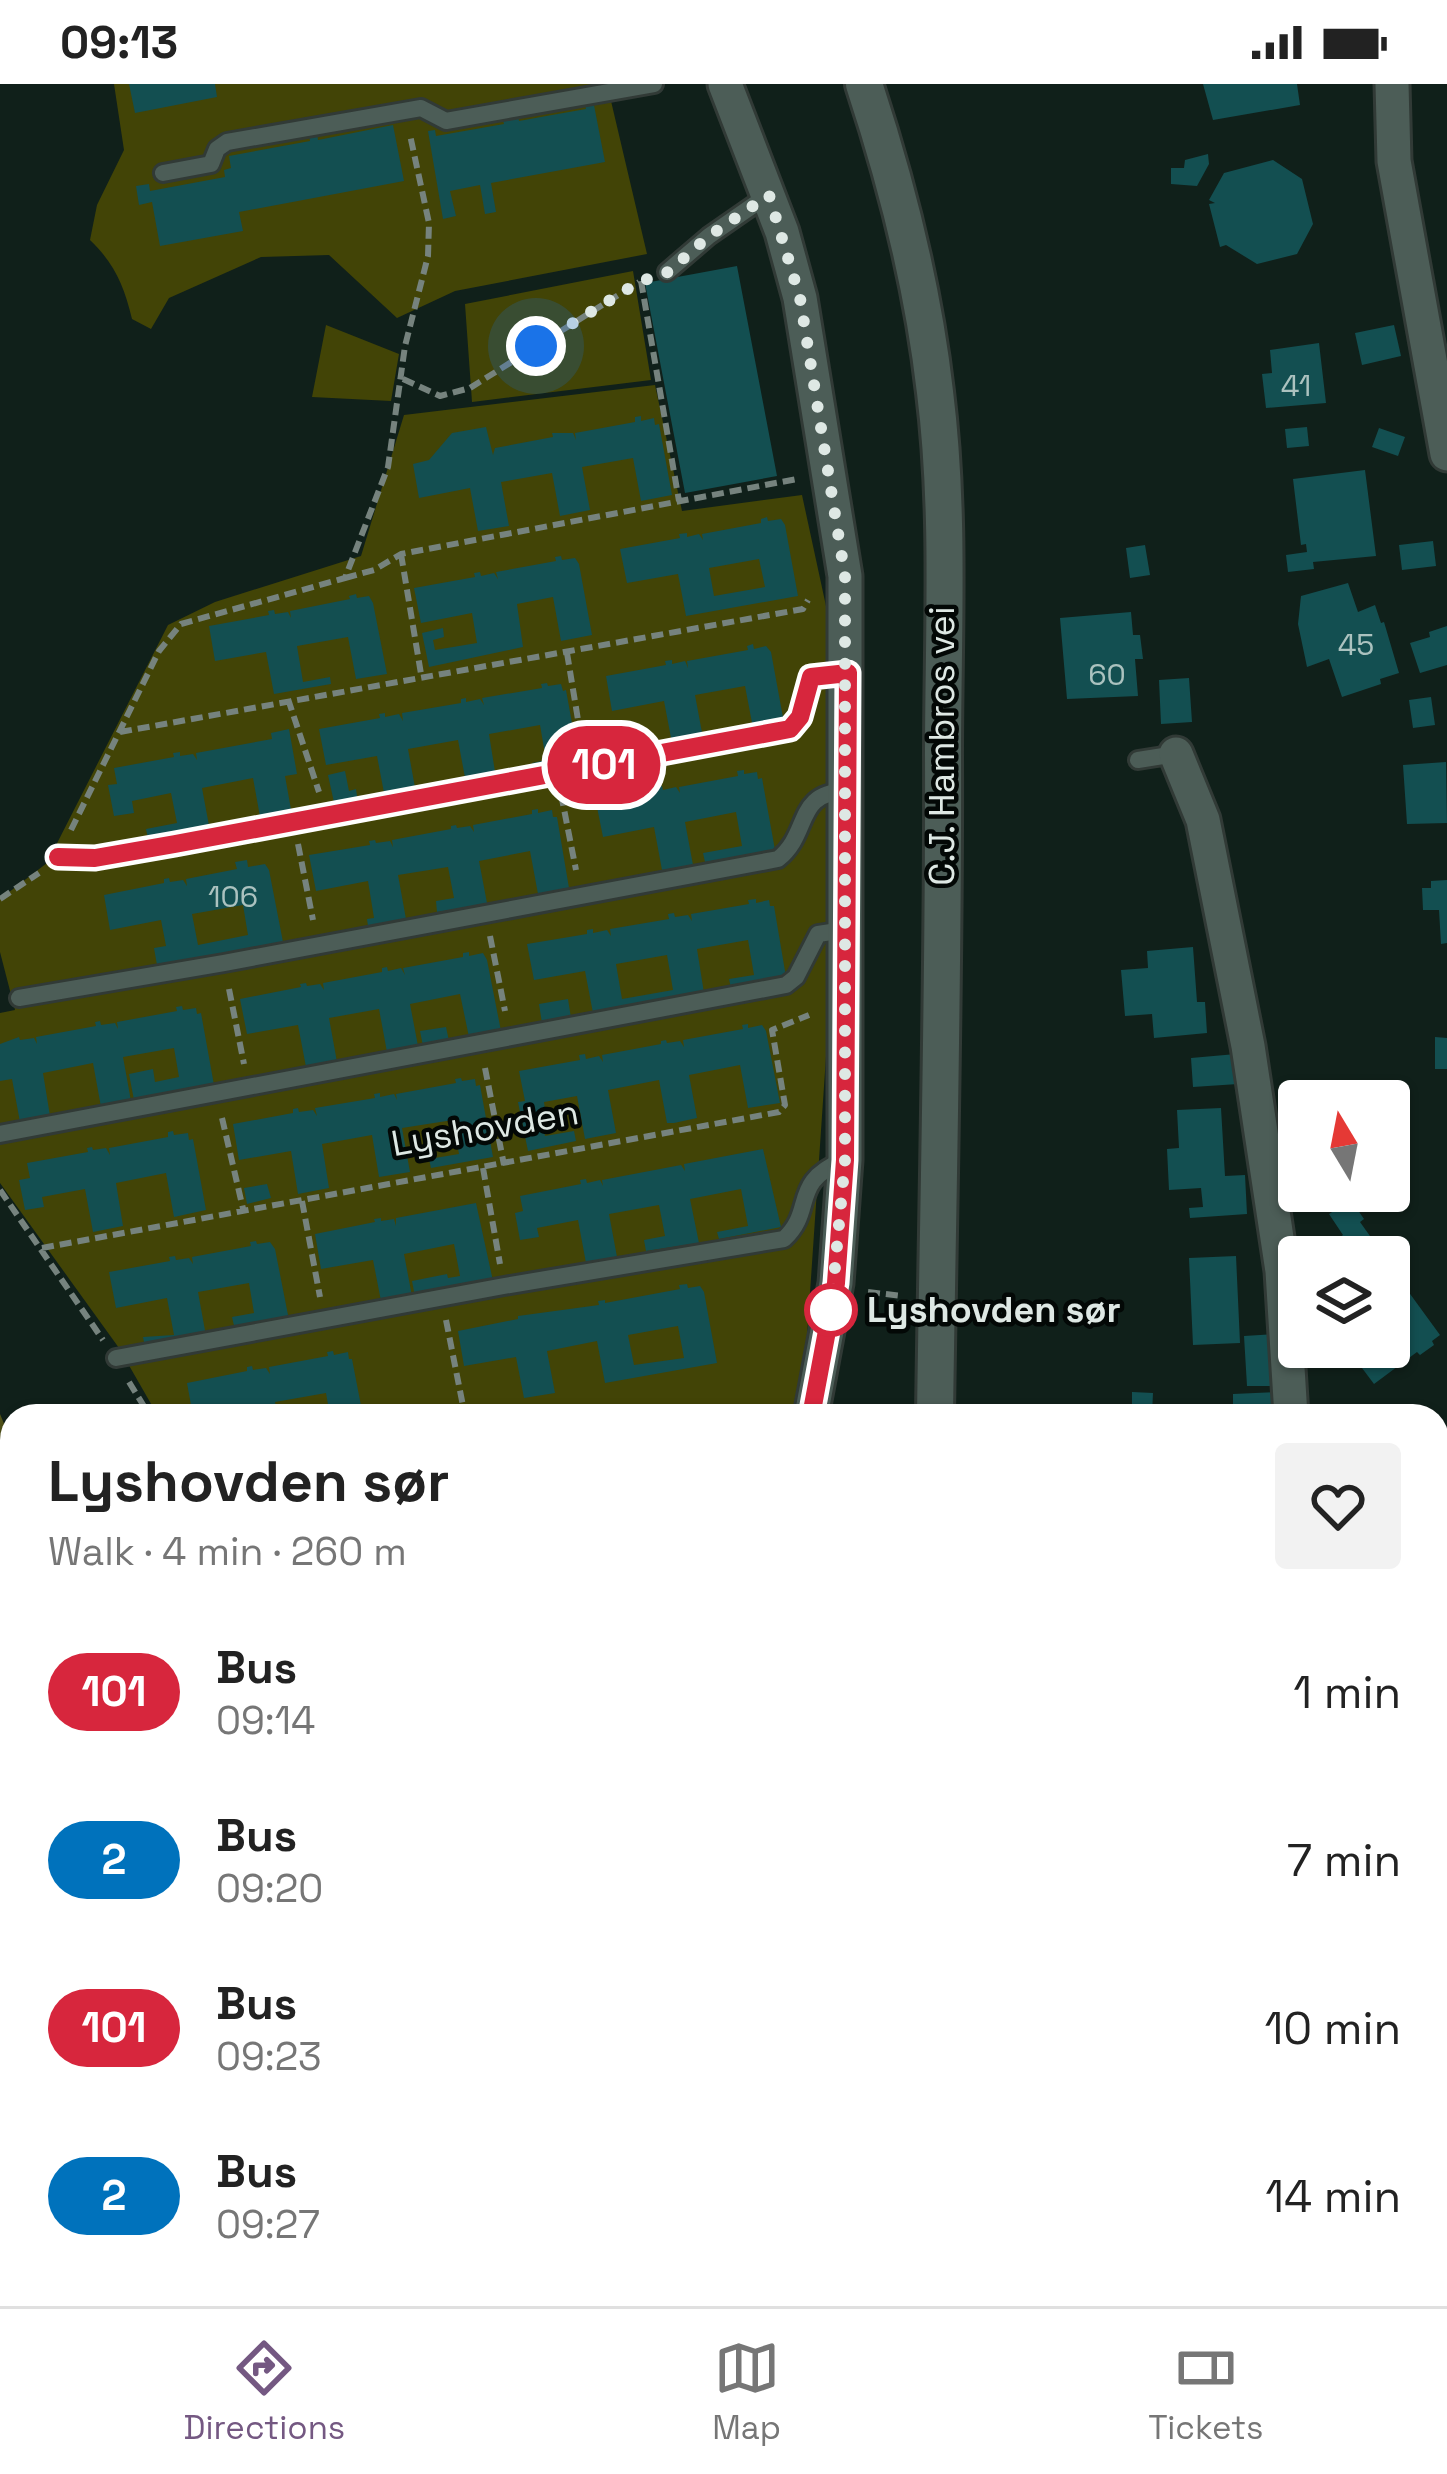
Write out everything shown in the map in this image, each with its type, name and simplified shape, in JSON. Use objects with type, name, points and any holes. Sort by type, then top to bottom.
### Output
[{"type":"main road","name":"C.J. Hambros vei","points":[[864,84],[905,225],[922,306],[936,394],[942,497],[944,825],[935,1404]]},
{"type":"street","points":[[725,84],[769,195],[800,298],[845,576],[845,1160],[836,1283],[813,1404]]},
{"type":"street","points":[[1392,84],[1394,161],[1447,454]]},
{"type":"street","points":[[1176,754],[1203,820],[1248,1046],[1282,1271],[1290,1404]]},
{"type":"lane","points":[[164,172],[211,164],[217,149],[227,142],[405,109],[421,107],[446,121],[654,84]]},
{"type":"lane","points":[[668,272],[709,236],[769,195]]},
{"type":"lane","points":[[58,857],[95,858],[790,729],[800,717],[811,677],[848,673]]},
{"type":"lane","points":[[1138,760],[1176,754]]},
{"type":"lane","points":[[19,998],[778,859],[788,851],[815,800],[824,792],[847,791]]},
{"type":"lane","points":[[0,1134],[786,985],[796,977],[818,934],[844,930]]},
{"type":"lane","points":[[116,1358],[784,1240],[796,1228],[808,1184],[826,1168],[845,1160]]},
{"type":"path","points":[[345,578],[388,467],[404,379],[405,346],[428,256],[429,223],[405,109]]},
{"type":"path","points":[[404,379],[440,396],[470,388],[639,282],[668,272]]},
{"type":"path","points":[[639,282],[679,501]]},
{"type":"path","points":[[0,899],[58,857],[159,651],[181,624],[374,570],[401,554],[765,484],[808,480]]},
{"type":"path","points":[[401,554],[421,675]]},
{"type":"path","points":[[120,731],[803,609],[810,586]]},
{"type":"path","points":[[567,653],[586,768]]},
{"type":"path","points":[[287,699],[327,816]]},
{"type":"path","points":[[562,801],[580,896]]},
{"type":"path","points":[[299,850],[317,944]]},
{"type":"path","points":[[493,948],[510,1036]]},
{"type":"path","points":[[230,994],[249,1085]]},
{"type":"path","name":"Lyshovden","points":[[42,1249],[779,1112],[784,1105],[772,1030],[847,1004]]},
{"type":"path","points":[[485,1071],[504,1165]]},
{"type":"path","points":[[223,1120],[244,1213]]},
{"type":"path","points":[[483,1168],[504,1286]]},
{"type":"path","points":[[0,1190],[143,1404]]},
{"type":"path","points":[[302,1201],[325,1320]]},
{"type":"path","points":[[856,1290],[899,1295]]},
{"type":"path","points":[[448,1329],[463,1404]]},
{"type":"shaded area","points":[[114,84],[607,84],[647,254],[455,291],[397,318],[329,255],[261,257],[169,298],[151,329],[132,319],[117,276],[90,240],[97,205],[124,150]]},
{"type":"shaded area","points":[[633,271],[651,380],[472,402],[465,304]]},
{"type":"shaded area","points":[[326,325],[399,354],[391,401],[312,397]]},
{"type":"shaded area","points":[[655,385],[682,511],[802,495],[826,606],[828,818],[827,1042],[799,1404],[151,1404],[119,1348],[0,1183],[0,1013],[15,1010],[0,952],[0,899],[47,863],[168,625],[215,602],[361,556],[404,415]]},
{"type":"building","points":[[129,84],[215,84],[217,97],[135,113]]},
{"type":"building","points":[[1203,84],[1297,84],[1300,105],[1213,120]]},
{"type":"building","points":[[593,100],[605,162],[491,183],[496,212],[485,214],[480,185],[450,191],[456,216],[443,219],[428,131],[435,130],[436,136],[504,124],[502,117],[518,114],[519,121],[586,109],[584,102]]},
{"type":"building","points":[[393,125],[404,181],[239,212],[243,231],[160,246],[152,202],[139,205],[136,186],[149,184],[150,191],[225,177],[224,170],[231,168],[229,156],[310,141],[309,135],[317,133],[318,140]]},
{"type":"building","points":[[1208,154],[1209,164],[1197,186],[1171,184],[1171,168],[1184,168],[1185,160]]},
{"type":"building","points":[[1273,160],[1302,179],[1313,224],[1297,254],[1257,264],[1226,245],[1220,247],[1209,204],[1215,203],[1209,200],[1224,173]]},
{"type":"building","points":[[737,266],[777,476],[685,493],[645,283]]},
{"type":"building","points":[[1394,325],[1401,356],[1362,365],[1355,333]]},
{"type":"building","points":[[1319,343],[1326,403],[1266,408],[1262,374],[1272,373],[1270,350]]},
{"type":"building","points":[[641,416],[641,421],[654,418],[655,425],[659,424],[672,495],[641,501],[633,458],[582,467],[590,510],[560,516],[552,473],[501,482],[509,526],[478,531],[470,488],[419,498],[413,464],[429,460],[452,433],[486,427],[493,455],[495,448],[553,437],[552,433],[573,433],[576,440],[575,433],[635,422]]},
{"type":"building","points":[[1307,427],[1309,446],[1287,448],[1285,429]]},
{"type":"building","points":[[1379,428],[1405,437],[1398,456],[1372,447]]},
{"type":"building","points":[[1365,470],[1376,556],[1313,562],[1314,569],[1288,572],[1286,555],[1307,552],[1306,544],[1301,545],[1293,479]]},
{"type":"building","points":[[761,519],[781,519],[785,525],[798,596],[686,616],[678,574],[627,583],[620,549],[687,533],[687,537],[699,534],[703,540],[702,534],[761,523]],"holes":[[[759,559],[765,587],[714,596],[709,568]]]},
{"type":"building","points":[[1433,541],[1436,566],[1402,570],[1399,545]]},
{"type":"building","points":[[1145,545],[1150,575],[1130,578],[1126,548]]},
{"type":"building","points":[[561,556],[562,560],[575,558],[579,564],[592,635],[561,641],[553,597],[517,604],[523,647],[429,667],[422,633],[443,628],[444,637],[433,640],[435,650],[477,643],[472,613],[421,623],[414,588],[475,577],[480,572],[481,576],[494,573],[498,579],[496,572],[556,561]]},
{"type":"building","points":[[1348,583],[1358,612],[1375,605],[1399,673],[1342,697],[1329,659],[1307,667],[1298,624],[1301,596]]},
{"type":"building","points":[[356,594],[357,598],[369,596],[373,603],[387,674],[356,679],[348,637],[297,646],[303,682],[330,677],[331,684],[274,694],[266,652],[215,661],[209,626],[269,615],[274,610],[275,614],[288,612],[291,618],[290,611]]},
{"type":"building","points":[[1131,612],[1133,635],[1140,635],[1143,659],[1135,659],[1138,696],[1067,699],[1060,618]]},
{"type":"building","points":[[1447,626],[1447,665],[1420,673],[1410,643]]},
{"type":"building","points":[[753,644],[754,649],[766,646],[771,652],[784,723],[753,728],[745,686],[695,695],[703,738],[672,743],[664,701],[612,711],[606,676],[672,660],[672,664],[685,661],[688,668],[687,661],[748,650]]},
{"type":"building","points":[[1189,678],[1192,722],[1161,724],[1159,680]]},
{"type":"building","points":[[547,683],[561,684],[566,690],[579,762],[533,769],[532,763],[546,760],[540,725],[489,734],[496,778],[466,783],[458,740],[408,749],[416,793],[385,798],[377,756],[326,765],[319,729],[380,718],[385,713],[385,717],[399,714],[403,721],[402,713],[461,703],[466,698],[466,702],[480,699],[484,705],[482,698],[542,688]]},
{"type":"building","points":[[1431,697],[1435,725],[1413,728],[1409,700]]},
{"type":"building","points":[[289,729],[297,774],[285,776],[292,815],[261,822],[253,778],[202,788],[210,831],[149,843],[146,829],[177,823],[171,793],[132,801],[134,813],[114,816],[108,785],[117,784],[114,768],[180,752],[180,756],[193,754],[197,760],[196,753],[272,739],[271,733]]},
{"type":"building","points":[[1446,762],[1447,823],[1407,824],[1403,765]]},
{"type":"building","points":[[744,770],[744,774],[757,772],[758,779],[762,778],[775,850],[705,862],[703,853],[742,846],[736,812],[685,822],[693,865],[662,870],[654,827],[603,837],[596,802],[662,786],[663,790],[676,787],[680,793],[679,787],[738,776],[737,771]]},
{"type":"building","points":[[345,771],[349,791],[356,789],[358,803],[335,807],[328,775]]},
{"type":"building","points":[[538,809],[538,813],[552,810],[557,817],[569,888],[538,894],[530,851],[479,861],[487,903],[456,909],[437,912],[436,901],[454,898],[448,867],[398,875],[406,919],[368,926],[367,919],[374,918],[368,881],[316,891],[309,855],[370,845],[375,840],[390,841],[393,847],[392,840],[456,825],[470,826],[474,832],[473,825]]},
{"type":"building","points":[[247,860],[248,867],[265,864],[269,870],[283,942],[157,965],[154,948],[166,946],[161,920],[110,930],[104,895],[169,878],[170,882],[183,880],[187,886],[186,879],[237,869],[235,862]],"holes":[[[243,905],[248,935],[198,945],[192,914]]]},
{"type":"building","points":[[1447,880],[1447,943],[1441,944],[1439,910],[1423,910],[1422,888],[1431,888],[1431,881]]},
{"type":"building","points":[[748,900],[769,900],[774,906],[786,977],[731,988],[729,979],[754,975],[748,940],[697,949],[704,993],[674,999],[593,1013],[585,971],[534,980],[527,944],[593,929],[593,933],[607,930],[611,936],[610,929],[669,919],[668,914],[674,913],[675,917],[688,915],[692,921],[691,914],[749,904]],"holes":[[[667,955],[673,990],[622,999],[616,964]]]},
{"type":"building","points":[[1193,947],[1197,1002],[1205,1002],[1207,1033],[1154,1038],[1152,1014],[1125,1016],[1121,970],[1148,968],[1147,951]]},
{"type":"building","points":[[469,952],[469,956],[483,953],[487,960],[501,1031],[469,1037],[460,994],[410,1004],[418,1046],[387,1052],[379,1009],[329,1018],[337,1062],[306,1067],[298,1025],[247,1034],[240,999],[306,983],[320,984],[324,990],[323,983],[382,972],[387,967],[388,971],[401,968],[405,975],[403,968]]},
{"type":"building","points":[[568,999],[571,1018],[542,1023],[539,1004]]},
{"type":"building","points":[[182,1006],[201,1013],[214,1085],[134,1100],[129,1074],[153,1069],[155,1082],[179,1077],[174,1048],[123,1057],[131,1101],[101,1107],[93,1063],[43,1073],[50,1116],[20,1122],[12,1079],[0,1081],[0,1044],[19,1037],[34,1038],[37,1044],[36,1037],[96,1026],[100,1021],[101,1025],[115,1023],[118,1029],[117,1022],[177,1011]]},
{"type":"building","points":[[748,1024],[748,1028],[762,1025],[766,1031],[780,1103],[748,1108],[740,1065],[689,1075],[697,1118],[667,1123],[659,1080],[608,1090],[616,1133],[585,1139],[577,1096],[544,1102],[545,1109],[540,1110],[545,1136],[574,1131],[576,1141],[528,1151],[518,1102],[525,1101],[519,1071],[580,1060],[579,1055],[585,1054],[586,1059],[599,1056],[603,1062],[602,1055],[666,1040],[680,1041],[684,1047],[683,1040],[743,1029]]},
{"type":"building","points":[[446,1027],[449,1041],[423,1046],[420,1031]]},
{"type":"building","points":[[1435,1037],[1447,1038],[1447,1069],[1435,1069]]},
{"type":"building","points":[[1236,1054],[1238,1084],[1193,1087],[1191,1058]]},
{"type":"building","points":[[461,1078],[475,1079],[476,1086],[480,1085],[493,1157],[431,1168],[429,1159],[459,1154],[453,1120],[402,1128],[410,1172],[379,1177],[372,1135],[322,1144],[329,1188],[298,1194],[291,1151],[239,1160],[233,1124],[293,1113],[298,1108],[299,1112],[313,1110],[317,1116],[315,1108],[375,1098],[380,1093],[380,1097],[394,1094],[397,1100],[396,1094],[456,1083]]},
{"type":"building","points":[[1221,1108],[1225,1176],[1245,1175],[1247,1214],[1190,1218],[1189,1208],[1203,1207],[1201,1188],[1169,1190],[1167,1149],[1179,1148],[1177,1110]]},
{"type":"building","points":[[173,1131],[174,1135],[188,1133],[189,1140],[193,1139],[206,1210],[174,1217],[166,1173],[116,1183],[123,1226],[93,1232],[85,1189],[42,1197],[44,1207],[25,1210],[19,1180],[30,1178],[27,1163],[88,1152],[92,1147],[106,1148],[110,1155],[109,1148],[168,1137]]},
{"type":"building","points":[[763,1149],[781,1227],[719,1239],[717,1232],[748,1226],[741,1189],[690,1199],[699,1243],[646,1251],[644,1240],[665,1236],[659,1205],[609,1214],[617,1257],[586,1263],[578,1220],[537,1228],[539,1237],[520,1240],[515,1213],[523,1211],[520,1196],[586,1179],[587,1183],[600,1180],[603,1186],[602,1180],[681,1165],[685,1171],[684,1164]]},
{"type":"building","points":[[267,1184],[271,1198],[247,1204],[244,1188]]},
{"type":"building","points":[[476,1203],[493,1281],[415,1297],[412,1281],[460,1276],[454,1244],[404,1254],[412,1296],[381,1301],[373,1260],[321,1269],[315,1234],[381,1218],[394,1219],[396,1226],[396,1218]]},
{"type":"building","points":[[1359,1212],[1370,1236],[1342,1236],[1329,1214]]},
{"type":"building","points":[[256,1241],[270,1242],[275,1249],[289,1320],[235,1330],[232,1317],[254,1313],[249,1283],[198,1292],[206,1336],[145,1347],[143,1337],[174,1335],[167,1298],[116,1308],[109,1272],[170,1261],[175,1256],[176,1260],[189,1258],[193,1264],[192,1257],[251,1246]]},
{"type":"building","points":[[1236,1256],[1240,1343],[1193,1345],[1189,1258]]},
{"type":"building","points":[[679,1285],[700,1286],[704,1292],[717,1363],[605,1383],[597,1341],[547,1351],[555,1393],[524,1398],[516,1357],[464,1366],[458,1331],[680,1289]],"holes":[[[678,1326],[684,1358],[634,1365],[628,1335]]]},
{"type":"building","points":[[1410,1294],[1440,1335],[1432,1341],[1434,1345],[1420,1355],[1410,1357]]},
{"type":"building","points":[[1274,1334],[1276,1386],[1247,1386],[1244,1336]]},
{"type":"building","points":[[327,1352],[348,1352],[361,1404],[328,1404],[326,1393],[275,1404],[191,1404],[187,1383],[252,1366],[253,1370],[266,1368],[270,1374],[269,1367],[328,1356]]},
{"type":"building","points":[[1362,1368],[1396,1368],[1374,1384]]},
{"type":"building","points":[[1132,1392],[1153,1393],[1152,1404],[1132,1404]]},
{"type":"building","points":[[1279,1392],[1280,1404],[1233,1404],[1233,1394]]},
{"type":"bus line","name":"101","points":[[58,857],[95,858],[790,729],[800,717],[811,677],[848,673],[845,1160],[836,1283],[813,1404]]},
{"type":"place","name":"Lyshovden sør","points":[[831,1310]]},
{"type":"route","points":[[536,346],[639,282],[668,272],[709,236],[769,195],[800,298],[845,576],[845,1160],[831,1310]]}]
